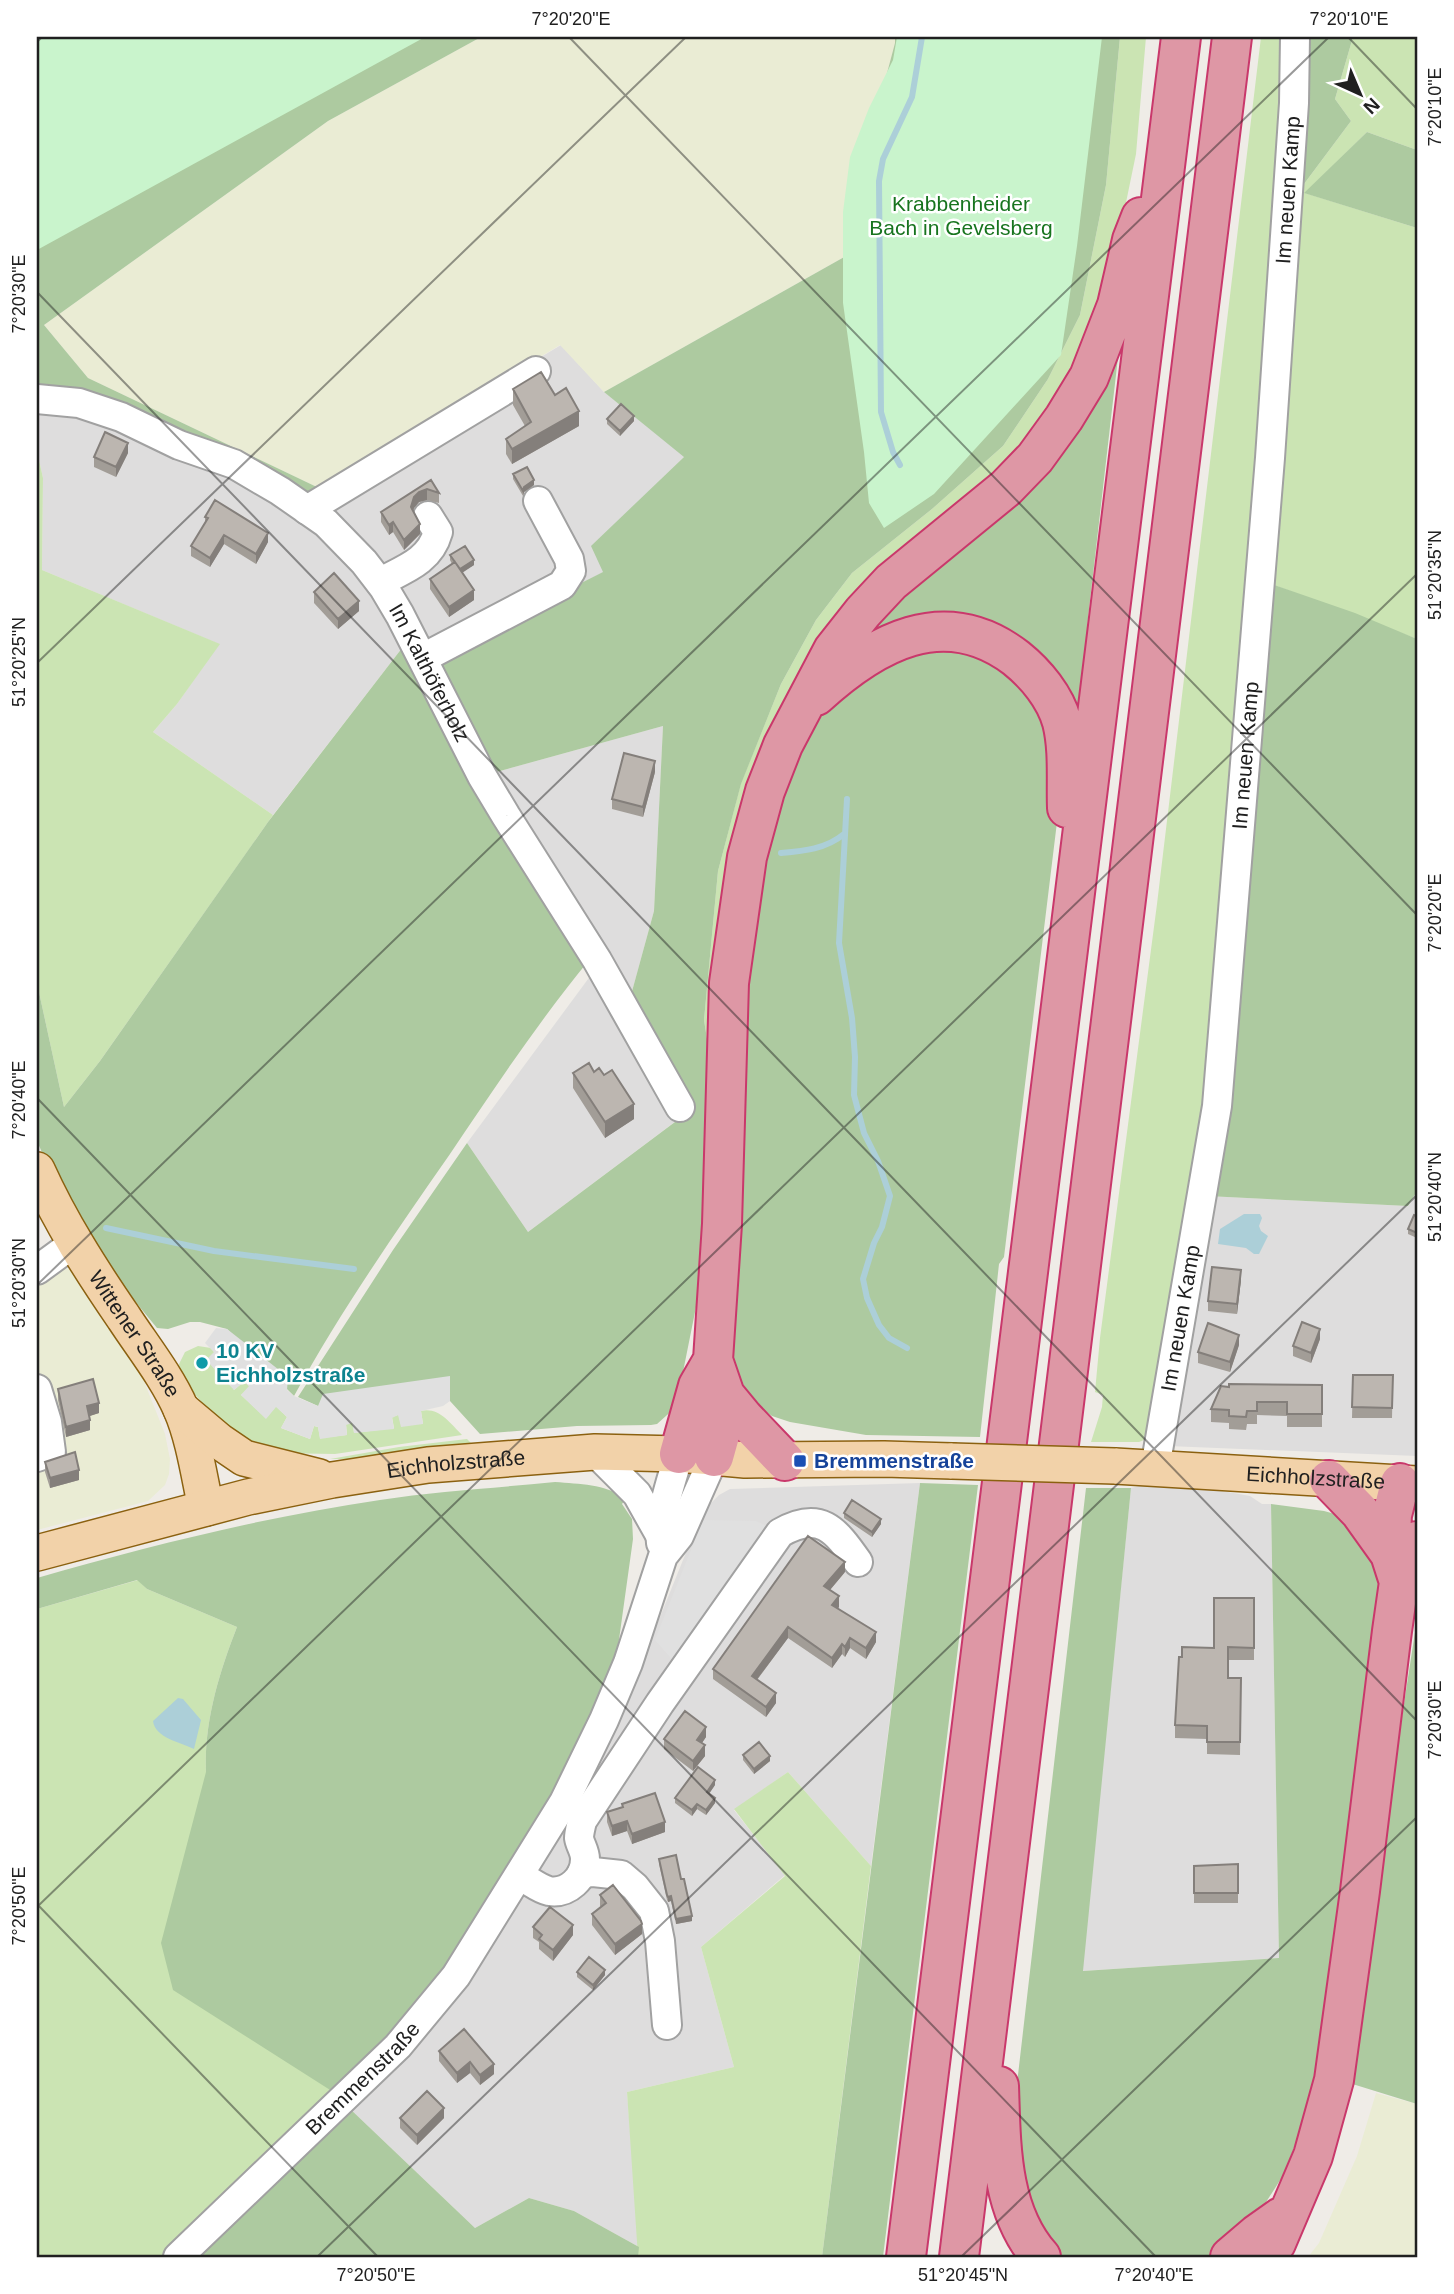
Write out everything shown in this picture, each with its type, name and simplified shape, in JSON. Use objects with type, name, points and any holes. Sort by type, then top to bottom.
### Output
[{"type":"highway","points":[[906,2257],[1181,37]]},
{"type":"highway","points":[[959,2257],[1232,37]]},
{"type":"highway","points":[[785,1461],[725,1395],[713,1360],[722,1224],[730,983],[747,857],[765,791],[783,745],[833,650],[863,612],[891,582],[1006,488],[1035,458],[1064,418],[1088,377],[1117,305],[1132,240],[1168,141]]},
{"type":"highway","points":[[804,706],[836,677],[870,655],[908,636],[947,630],[980,637],[1003,649],[1030,669],[1047,691],[1061,721],[1064,739],[1072,930]]},
{"type":"highway","points":[[697,1455],[698,1386],[713,1360]]},
{"type":"highway","points":[[697,1455],[722,1434],[725,1395]]},
{"type":"highway","points":[[1329,1480],[1402,1559]]},
{"type":"highway","points":[[1265,2257],[1276,2244],[1312,2156],[1334,2080],[1402,1559],[1392,1515],[1408,1483]]},
{"type":"highway","points":[[990,2005],[1005,2178],[1017,2218],[1041,2257]]},
{"type":"highway","points":[[1230,2257],[1289,2212]]},
{"type":"main road","name":"Wittener Straße","points":[[37,1170],[74,1243],[181,1409],[206,1508]]},
{"type":"main road","points":[[181,1409],[244,1458],[332,1480]]},
{"type":"main road","name":"Eichholzstraße","points":[[37,1553],[206,1508],[332,1480],[428,1465],[595,1452],[785,1461],[884,1459],[1115,1466],[1408,1483]]},
{"type":"street","name":"Im neuen Kamp","points":[[1155,1468],[1217,1106],[1268,486],[1294,103],[1295,37]]},
{"type":"street","points":[[307,510],[536,371]]},
{"type":"street","name":"Im Kalthöferholz","points":[[37,399],[79,402],[121,417],[179,445],[234,464],[326,523],[365,562],[380,582],[423,658],[488,786],[597,960],[681,1107]]},
{"type":"street","points":[[423,658],[562,585],[570,572],[569,559],[538,501]]},
{"type":"street","points":[[380,582],[420,561],[435,545],[438,532],[428,516]]},
{"type":"street","points":[[37,1270],[74,1243]]},
{"type":"street","points":[[37,1389],[47,1422],[51,1452],[37,1457]]},
{"type":"street","points":[[595,1452],[636,1494],[662,1546]]},
{"type":"street","name":"Bremmenstraße","points":[[178,2257],[398,2046],[456,1976],[564,1802],[604,1720],[628,1662],[662,1546],[697,1455]]},
{"type":"street","points":[[520,1876],[546,1891],[559,1892],[572,1886],[582,1873],[585,1868],[585,1854],[579,1838],[582,1821],[660,1703],[780,1533],[796,1524],[818,1524],[832,1529],[858,1562]]},
{"type":"street","points":[[582,1873],[621,1875],[635,1887],[654,1911],[660,1941],[667,2025]]},
{"type":"shaded area","points":[[561,345],[604,392],[685,456],[592,546],[604,572],[431,659],[332,520],[321,489]]},
{"type":"shaded area","points":[[37,404],[76,410],[236,475],[323,527],[409,639],[273,815],[153,732],[177,704],[219,644],[42,570],[43,478],[37,451]]},
{"type":"shaded area","points":[[663,726],[654,911],[628,1006],[489,774]]},
{"type":"shaded area","points":[[594,971],[680,1118],[528,1232],[467,1143]]},
{"type":"shaded area","points":[[1417,1191],[1417,1456],[1168,1446],[1207,1196],[1408,1206]]},
{"type":"shaded area","points":[[216,1328],[227,1329],[288,1377],[287,1390],[294,1396],[318,1406],[323,1394],[450,1376],[450,1401],[443,1406],[421,1411],[423,1424],[401,1427],[398,1415],[392,1418],[394,1429],[354,1433],[352,1423],[346,1425],[347,1435],[320,1439],[318,1427],[314,1426],[310,1439],[281,1428],[287,1417],[276,1407],[266,1419],[241,1395],[249,1386],[244,1382],[234,1390],[206,1360],[214,1352],[205,1343]]},
{"type":"shaded area","points":[[920,1483],[871,1866],[788,1772],[734,1810],[785,1875],[701,1947],[734,2067],[627,2092],[639,2247],[574,2211],[529,2198],[475,2228],[347,2106],[643,1659],[700,1518],[707,1507],[730,1489]]},
{"type":"shaded area","points":[[1145,1485],[1222,1491],[1250,1496],[1262,1504],[1271,1504],[1279,1958],[1082,1971],[1131,1488]]},
{"type":"shaded area","points":[[703,1520],[756,1521],[773,1529],[676,1664],[655,1640]]},
{"type":"green space","points":[[37,37],[481,37],[328,121],[44,325],[88,378],[321,489],[313,503],[37,386]]},
{"type":"green space","points":[[37,37],[425,37],[37,250]]},
{"type":"green space","points":[[481,37],[895,37],[853,201],[846,256],[604,392],[560,345],[321,489],[88,378],[44,325],[328,121]]},
{"type":"green space","points":[[895,37],[1120,37],[1106,185],[1080,315],[1048,379],[1003,446],[932,509],[852,573],[816,620],[781,684],[741,784],[718,871],[704,1020],[715,1090],[708,1247],[676,1407],[657,1424],[651,1425],[577,1426],[480,1434],[450,1401],[450,1377],[318,1406],[298,1397],[393,1250],[467,1143],[528,1232],[687,1113],[628,1006],[654,911],[663,726],[489,774],[431,659],[603,572],[591,546],[684,457],[604,392],[846,256],[853,201]]},
{"type":"green space","name":"Krabbenheider Bach in Gevelsberg","points":[[897,37],[1102,37],[1061,355],[934,494],[884,528],[869,503],[843,303],[843,212],[850,157],[869,108],[893,60]]},
{"type":"green space","points":[[1120,37],[1146,37],[1136,154],[1103,314],[1022,461],[839,628],[715,1090],[704,1020],[718,871],[741,783],[781,684],[816,620],[852,573],[932,509],[1003,446],[1048,379],[1080,315],[1106,185]]},
{"type":"green space","points":[[1261,37],[1289,37],[1209,1113],[1161,1382],[1144,1440],[1091,1442],[1102,1407],[1103,1395],[1095,1392],[1100,1338],[1157,904]]},
{"type":"green space","points":[[1304,37],[1353,37],[1335,99],[1351,121],[1304,184],[1298,176]]},
{"type":"green space","points":[[1353,37],[1417,37],[1417,150],[1367,132],[1305,193],[1417,228],[1417,639],[1266,582],[1290,272],[1304,184],[1351,121],[1335,99]]},
{"type":"green space","points":[[1367,132],[1417,150],[1417,228],[1304,193]]},
{"type":"green space","points":[[1120,340],[1088,618],[1080,738],[1021,646],[844,651]]},
{"type":"green space","points":[[37,451],[43,478],[42,570],[220,644],[177,704],[153,732],[273,815],[100,1061],[64,1107],[37,983]]},
{"type":"green space","points":[[1266,582],[1355,613],[1417,639],[1417,1191],[1408,1206],[1207,1196]]},
{"type":"green space","points":[[409,639],[590,959],[518,1055],[389,1243],[349,1303],[294,1396],[227,1329],[200,1322],[190,1322],[168,1329],[157,1328],[97,1255],[61,1196],[37,1141],[37,983],[64,1107],[100,1061],[268,822]]},
{"type":"green space","points":[[957,643],[1033,686],[1062,781],[1004,1257],[999,1264],[980,1437],[866,1435],[790,1422],[772,1416],[739,1392],[731,1349],[752,914],[768,830],[794,762],[820,716],[851,683],[890,653]]},
{"type":"green space","points":[[58,1268],[71,1269],[88,1287],[143,1379],[165,1434],[170,1459],[169,1474],[165,1485],[148,1501],[37,1530],[37,1277]]},
{"type":"green space","points":[[198,1346],[211,1348],[234,1390],[244,1381],[250,1387],[241,1395],[266,1418],[276,1406],[287,1417],[281,1428],[310,1439],[314,1426],[318,1427],[320,1438],[347,1435],[346,1424],[353,1422],[354,1433],[394,1428],[392,1417],[398,1415],[423,1424],[421,1411],[427,1410],[444,1417],[462,1435],[335,1454],[271,1453],[231,1434],[188,1387],[179,1364],[185,1352]]},
{"type":"green space","points":[[467,1439],[472,1444],[330,1459],[399,1447]]},
{"type":"green space","points":[[555,1482],[600,1487],[626,1498],[622,1504],[632,1519],[633,1539],[617,1654],[597,1706],[529,1843],[453,1968],[338,2095],[173,1990],[161,1943],[206,1772],[207,1735],[214,1698],[237,1627],[147,1589],[137,1580],[37,1609],[37,1578],[164,1544],[293,1515],[402,1497]]},
{"type":"green space","points":[[920,1483],[978,1485],[883,2257],[822,2257]]},
{"type":"green space","points":[[1086,1488],[1131,1488],[1083,1971],[1279,1958],[1271,1504],[1335,1514],[1358,1533],[1381,1576],[1361,1812],[1308,2110],[1284,2174],[1252,2224],[1213,2257],[1048,2257],[1010,2144]]},
{"type":"green space","points":[[138,1580],[147,1589],[237,1627],[224,1662],[210,1716],[206,1772],[338,2095],[171,2257],[37,2257],[37,1609]]},
{"type":"green space","points":[[1417,1619],[1417,2104],[1346,2082]]},
{"type":"green space","points":[[788,1772],[871,1866],[822,2257],[638,2257],[627,2092],[734,2067],[701,1947],[785,1876],[734,1809]]},
{"type":"green space","points":[[1376,2093],[1417,2104],[1417,2257],[1308,2257],[1319,2243],[1357,2156]]},
{"type":"green space","points":[[347,2106],[475,2228],[529,2198],[574,2211],[639,2247],[638,2257],[190,2257]]},
{"type":"water","points":[[1244,1214],[1260,1214],[1262,1218],[1259,1226],[1268,1236],[1259,1254],[1246,1248],[1218,1244],[1220,1229]]},
{"type":"water","points":[[178,1698],[183,1699],[201,1720],[194,1749],[158,1732],[153,1721]]},
{"type":"building","points":[[541,372],[555,395],[566,388],[579,411],[512,449],[506,439],[531,422],[513,389]]},
{"type":"building","points":[[621,404],[634,416],[620,431],[607,419]]},
{"type":"building","points":[[105,432],[128,443],[116,467],[94,457]]},
{"type":"building","points":[[527,467],[534,480],[524,487],[523,491],[513,474]]},
{"type":"building","points":[[431,480],[439,493],[427,489],[414,497],[411,507],[420,524],[404,540],[393,522],[389,525],[381,512]]},
{"type":"building","points":[[215,500],[268,533],[256,554],[224,535],[210,558],[191,546],[208,518],[205,517]]},
{"type":"building","points":[[465,546],[474,560],[460,569],[450,555]]},
{"type":"building","points":[[455,562],[474,590],[449,607],[430,579]]},
{"type":"building","points":[[334,573],[359,601],[338,619],[314,592]]},
{"type":"building","points":[[624,753],[655,761],[643,807],[612,799]]},
{"type":"building","points":[[589,1063],[594,1072],[599,1068],[604,1075],[612,1070],[634,1104],[605,1122],[573,1073]]},
{"type":"building","points":[[1414,1215],[1417,1216],[1417,1233],[1408,1229]]},
{"type":"building","points":[[1212,1267],[1241,1270],[1237,1304],[1208,1301]]},
{"type":"building","points":[[1302,1322],[1320,1329],[1311,1353],[1293,1346]]},
{"type":"building","points":[[1208,1323],[1239,1335],[1230,1362],[1198,1352]]},
{"type":"building","points":[[1353,1375],[1393,1375],[1392,1408],[1352,1407]]},
{"type":"building","points":[[93,1379],[99,1403],[87,1406],[90,1420],[66,1427],[58,1389]]},
{"type":"building","points":[[1229,1384],[1322,1385],[1322,1414],[1287,1414],[1287,1402],[1257,1402],[1257,1411],[1247,1411],[1246,1417],[1229,1416],[1229,1410],[1211,1409],[1221,1386],[1229,1387]]},
{"type":"building","points":[[75,1452],[79,1470],[50,1478],[45,1462]]},
{"type":"building","points":[[852,1500],[881,1519],[872,1532],[844,1513]]},
{"type":"building","points":[[808,1536],[845,1562],[824,1586],[839,1596],[832,1605],[876,1632],[866,1648],[850,1638],[845,1647],[842,1644],[832,1658],[788,1627],[752,1676],[776,1693],[766,1707],[713,1669]]},
{"type":"building","points":[[1214,1598],[1254,1598],[1254,1648],[1228,1647],[1228,1678],[1241,1678],[1240,1742],[1207,1742],[1207,1726],[1175,1725],[1182,1647],[1214,1648]]},
{"type":"building","points":[[685,1711],[706,1727],[697,1740],[705,1745],[693,1761],[664,1739]]},
{"type":"building","points":[[759,1742],[770,1756],[754,1769],[743,1755]]},
{"type":"building","points":[[698,1767],[715,1780],[707,1792],[715,1798],[706,1810],[697,1804],[692,1810],[675,1798]]},
{"type":"building","points":[[655,1793],[665,1822],[632,1834],[627,1821],[612,1826],[607,1812]]},
{"type":"building","points":[[676,1855],[692,1916],[676,1919],[671,1896],[667,1895],[659,1859]]},
{"type":"building","points":[[1238,1864],[1238,1893],[1194,1893],[1194,1866]]},
{"type":"building","points":[[613,1885],[642,1924],[615,1944],[592,1914],[606,1903],[600,1895]]},
{"type":"building","points":[[550,1907],[573,1925],[553,1950],[539,1939],[542,1935],[533,1927]]},
{"type":"building","points":[[589,1957],[605,1970],[593,1985],[577,1972]]},
{"type":"building","points":[[464,2029],[494,2064],[480,2075],[470,2062],[457,2073],[439,2051]]},
{"type":"building","points":[[427,2091],[444,2108],[417,2135],[400,2118]]},
{"type":"waterway","points":[[900,465],[893,452],[881,412],[879,181],[883,159],[912,97],[922,37]]},
{"type":"waterway","points":[[847,799],[839,943],[852,1018],[854,1095],[864,1133],[878,1161],[890,1196],[863,1279],[867,1298],[879,1325],[889,1338],[907,1348]]},
{"type":"waterway","points":[[781,853],[822,846],[844,834]]},
{"type":"waterway","points":[[106,1228],[214,1251],[354,1269]]},
{"type":"place","name":"10 KV Eichholzstraße","points":[[202,1363]]},
{"type":"place","name":"Bremmenstraße","points":[[800,1461]]}]
